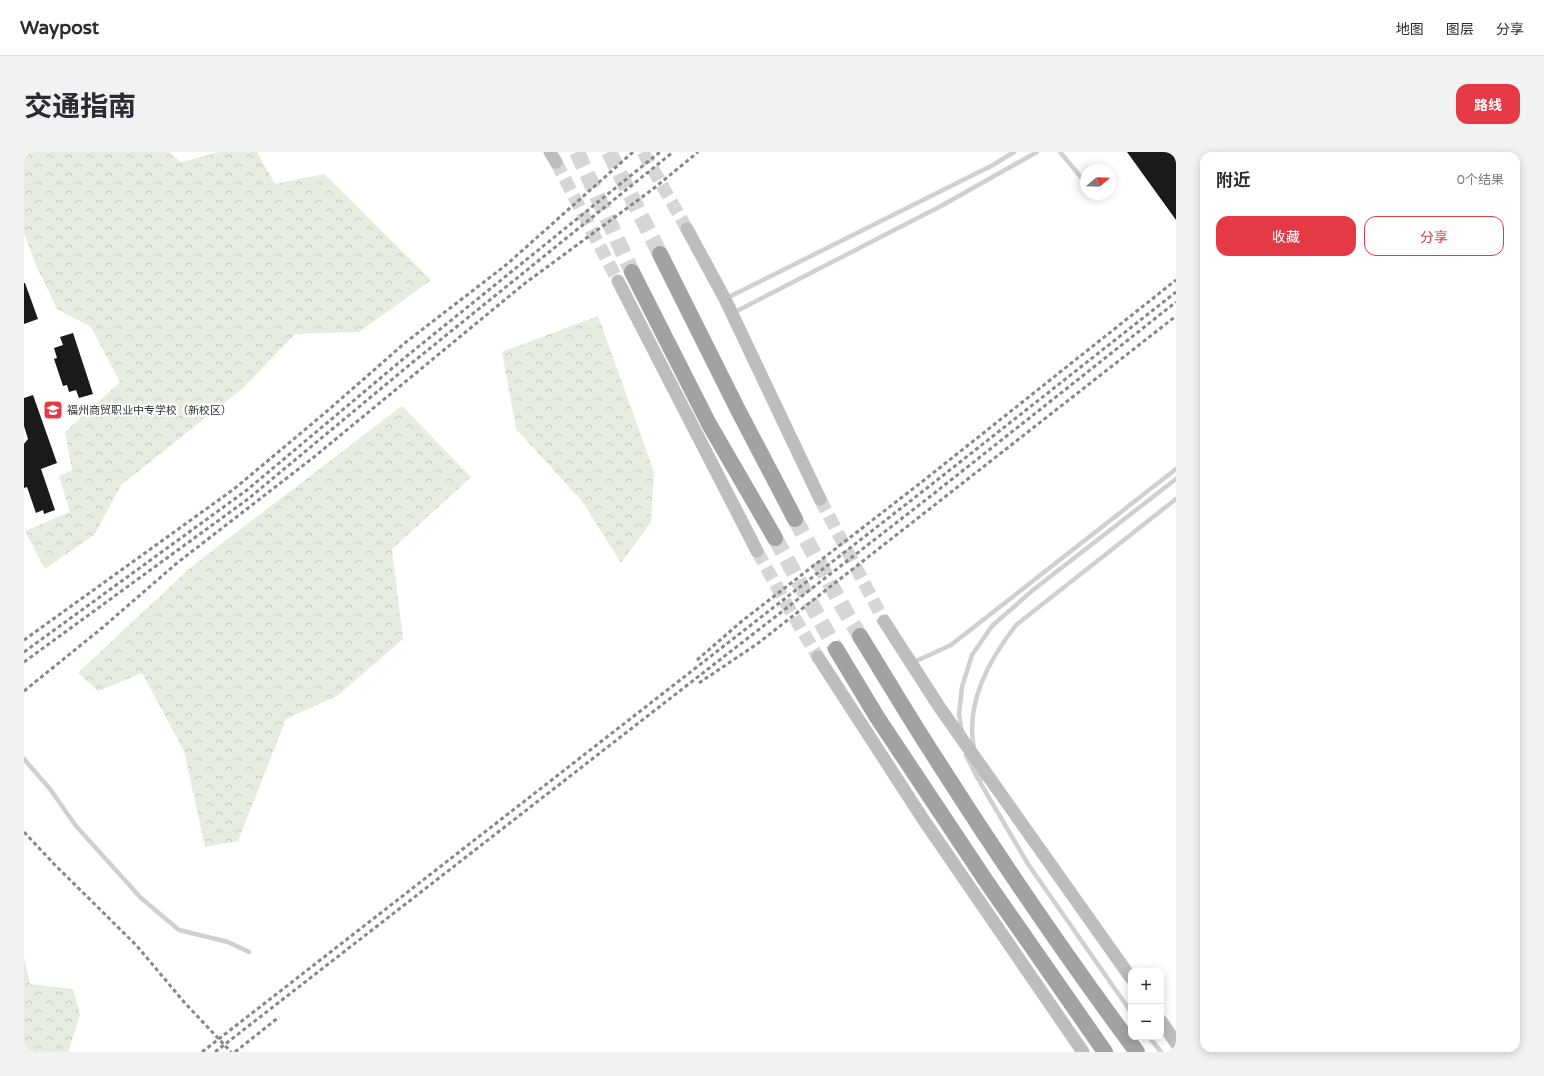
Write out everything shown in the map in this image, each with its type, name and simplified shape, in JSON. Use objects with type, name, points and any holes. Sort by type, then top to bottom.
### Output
[{"type":"highway","points":[[660,254],[737,408],[795,519]]},
{"type":"highway","points":[[632,272],[709,424],[775,538]]},
{"type":"highway","points":[[860,636],[938,762],[1012,875],[1086,983],[1137,1052]]},
{"type":"highway","points":[[836,649],[877,717],[986,881],[1105,1052]]},
{"type":"main road","points":[[687,229],[725,299],[820,499]]},
{"type":"main road","points":[[618,281],[757,551]]},
{"type":"main road","points":[[884,621],[910,664],[940,708],[1128,974]]},
{"type":"main road","points":[[818,657],[923,819],[1083,1052]]},
{"type":"main road","points":[[1164,1025],[1176,1043]]},
{"type":"lane","points":[[725,299],[993,165],[1014,152]]},
{"type":"lane","points":[[732,314],[941,206],[1037,152]]},
{"type":"lane","points":[[1060,152],[1080,176]]},
{"type":"lane","points":[[910,664],[951,645],[1176,469]]},
{"type":"lane","points":[[1128,1008],[1028,864],[981,784],[966,755],[959,714],[962,687],[972,655],[992,626],[1012,608],[1176,479]]},
{"type":"lane","points":[[981,784],[971,736],[975,702],[985,671],[1002,642],[1016,625],[1176,499]]},
{"type":"lane","points":[[24,759],[50,789],[76,826],[141,898],[179,930],[228,942],[250,952]]},
{"type":"lane","points":[[1151,1040],[1161,1052]]},
{"type":"green space","points":[[24,152],[169,152],[181,162],[220,152],[257,152],[275,184],[324,174],[431,280],[359,332],[295,334],[244,387],[121,485],[95,534],[45,569],[25,531],[70,512],[59,476],[72,470],[65,432],[120,382],[91,327],[57,309],[35,263],[24,233]]},
{"type":"green space","points":[[598,316],[654,472],[651,522],[621,563],[582,501],[516,429],[502,352]]},
{"type":"green space","points":[[402,406],[471,477],[392,549],[403,639],[337,696],[286,719],[238,841],[205,847],[184,751],[142,673],[98,691],[78,673],[191,567]]},
{"type":"green space","points":[[24,958],[30,984],[73,989],[80,1015],[68,1052],[24,1052]]},
{"type":"building","points":[[1127,152],[1176,152],[1176,220]]},
{"type":"building","points":[[24,283],[38,319],[24,324]]},
{"type":"building","points":[[73,333],[93,394],[79,398],[76,390],[69,392],[67,385],[63,386],[54,359],[57,358],[54,348],[63,345],[60,337]]},
{"type":"building","points":[[33,395],[57,463],[41,469],[55,510],[44,514],[43,510],[36,513],[27,487],[24,488],[24,444],[28,439],[24,426],[24,398]]},
{"type":"tunnel","points":[[577,152],[632,272]]},
{"type":"tunnel","points":[[609,152],[660,254]]},
{"type":"tunnel","points":[[643,152],[687,229]]},
{"type":"tunnel","points":[[556,162],[618,281]]},
{"type":"tunnel","points":[[820,499],[884,621]]},
{"type":"tunnel","points":[[795,519],[860,636]]},
{"type":"tunnel","points":[[775,538],[836,649]]},
{"type":"tunnel","points":[[757,551],[818,657]]},
{"type":"railway","points":[[24,640],[234,489],[326,412],[406,342],[506,265],[633,152]]},
{"type":"railway","points":[[24,652],[247,490],[408,355],[660,152]]},
{"type":"railway","points":[[24,662],[248,499],[413,362],[673,152]]},
{"type":"railway","points":[[24,691],[102,628],[177,563],[314,457],[524,284],[653,189],[698,152]]},
{"type":"railway","points":[[697,660],[742,621],[923,481],[1176,280]]},
{"type":"railway","points":[[202,1052],[927,488],[1176,292]]},
{"type":"railway","points":[[215,1052],[932,495],[1176,302]]},
{"type":"railway","points":[[699,683],[757,644],[1176,316]]},
{"type":"railway","points":[[24,832],[54,864],[137,946],[184,1002],[231,1052]]},
{"type":"railway","points":[[235,1052],[279,1017]]},
{"type":"place","name":"福州商贸职业中专学校（新校区）","points":[[53,410]]}]
